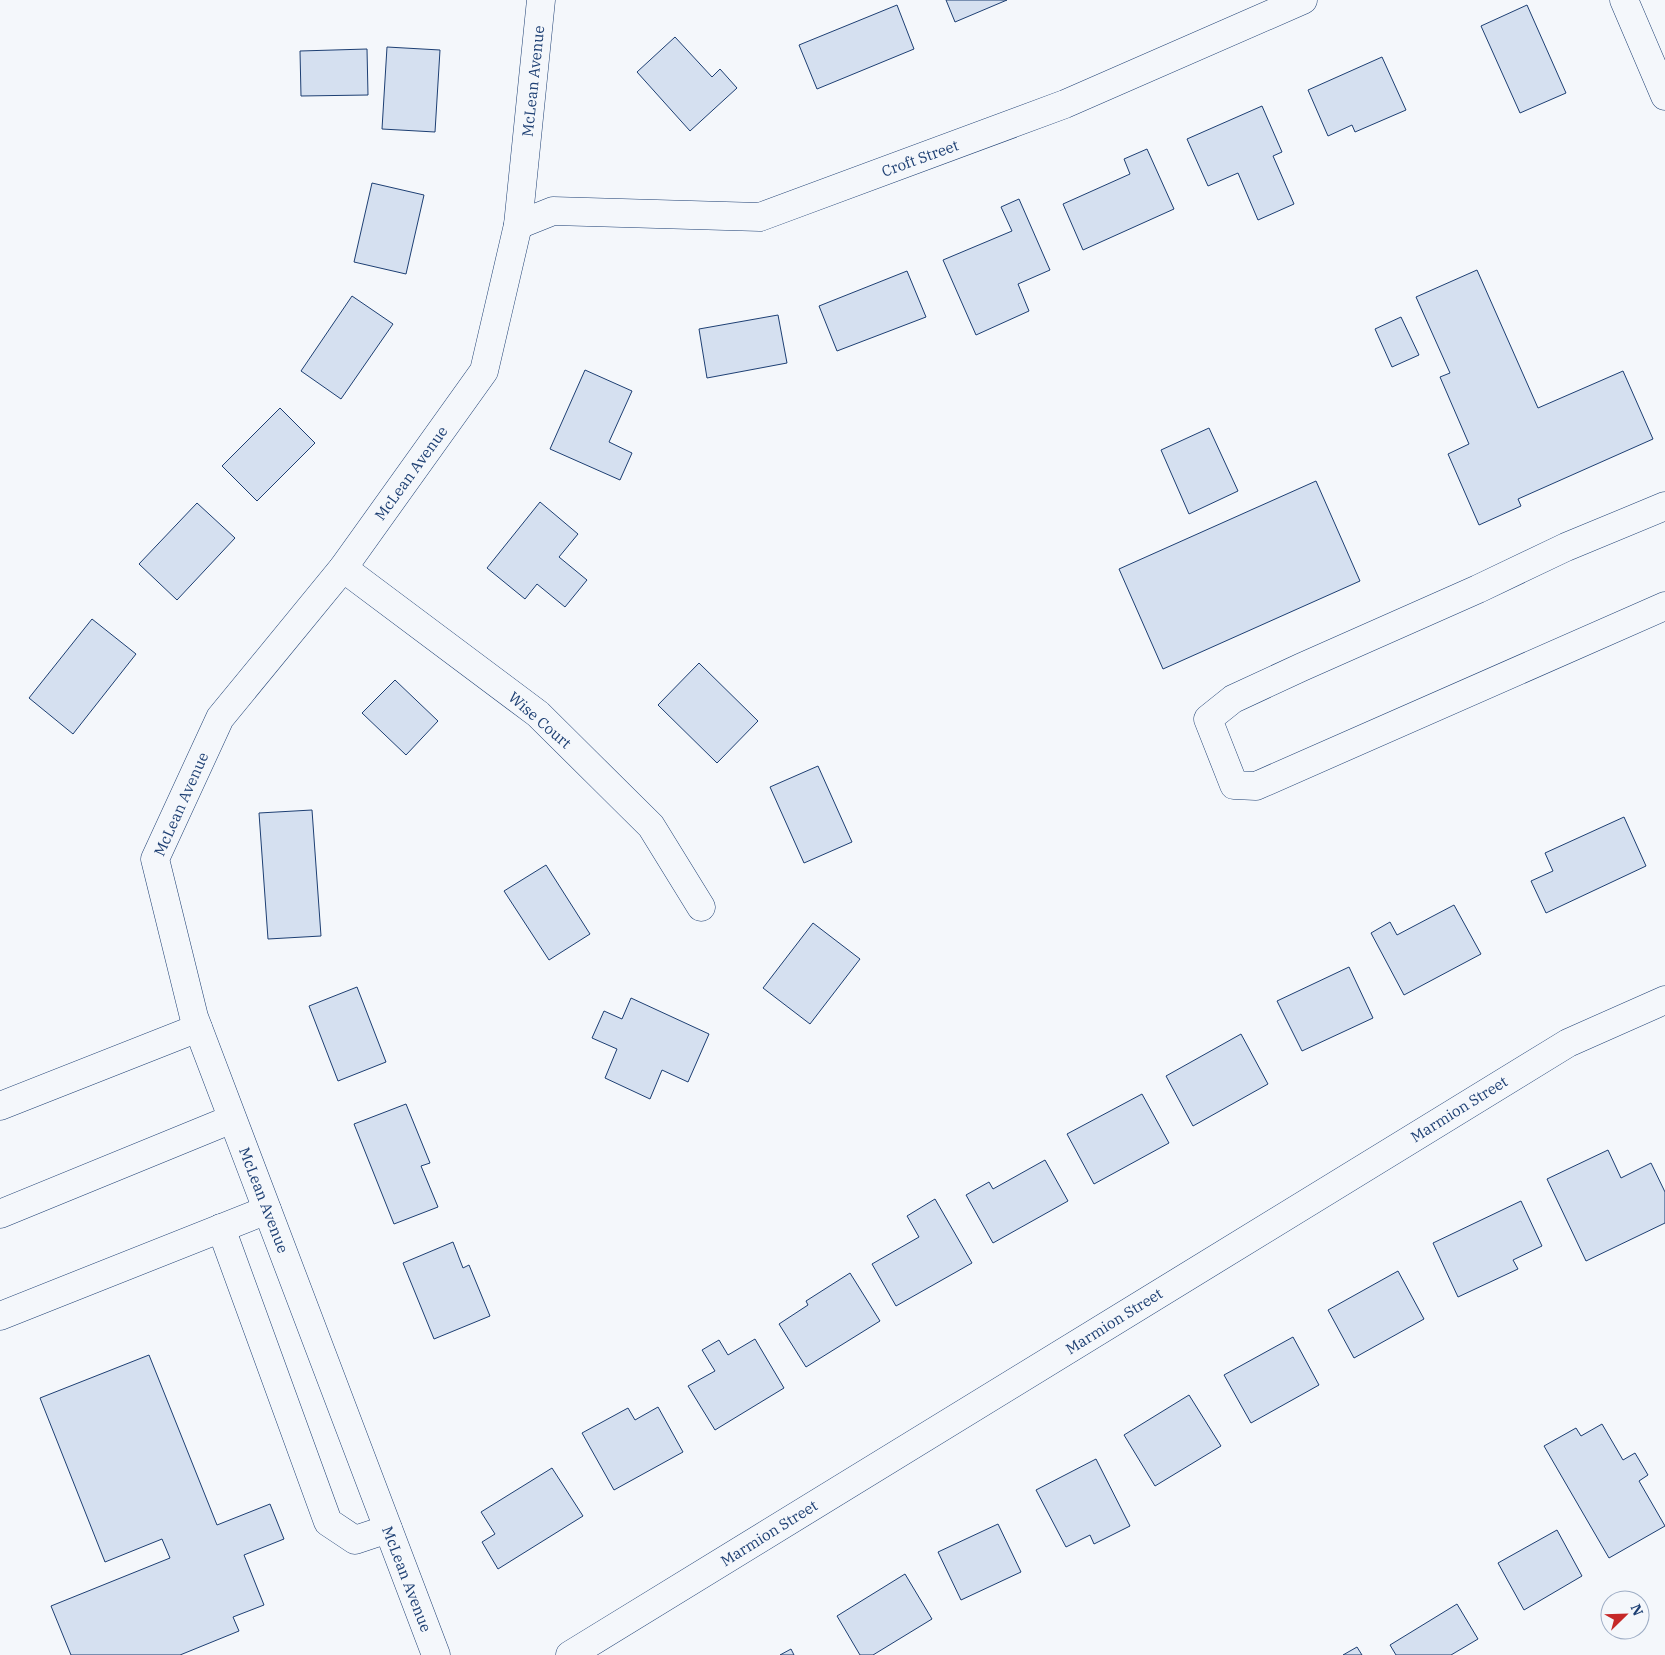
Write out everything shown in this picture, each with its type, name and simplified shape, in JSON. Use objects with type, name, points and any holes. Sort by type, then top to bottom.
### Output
[{"type":"street","name":"McLean Avenue","points":[[436,1655],[198,1028],[155,859],[220,718],[343,568],[484,371],[518,225],[541,0]]},
{"type":"street","name":"Croft Street","points":[[518,225],[553,211],[760,217],[1065,104],[1303,0]]},
{"type":"street","points":[[1624,0],[1665,96]]},
{"type":"street","points":[[1665,506],[1566,547],[1478,589],[1293,671],[1233,699],[1208,719],[1234,785],[1256,786],[1665,606]]},
{"type":"street","name":"Wise Court","points":[[343,568],[538,714],[651,826],[701,908]]},
{"type":"street","name":"Marmion Street","points":[[570,1655],[1568,1042],[1665,1000]]},
{"type":"street","points":[[0,1106],[198,1028]]},
{"type":"street","points":[[0,1214],[232,1118]]},
{"type":"street","points":[[0,1316],[267,1210]]},
{"type":"street","points":[[221,1228],[328,1522],[356,1540],[388,1529]]},
{"type":"building","points":[[946,0],[1007,0],[955,22]]},
{"type":"building","points":[[897,5],[914,49],[817,89],[799,45]]},
{"type":"building","points":[[1527,5],[1566,93],[1520,113],[1481,26]]},
{"type":"building","points":[[675,37],[712,77],[720,69],[737,88],[690,131],[637,72]]},
{"type":"building","points":[[387,47],[440,50],[435,132],[382,129]]},
{"type":"building","points":[[367,49],[368,95],[301,96],[300,51]]},
{"type":"building","points":[[1382,57],[1406,110],[1355,132],[1352,125],[1328,136],[1308,90]]},
{"type":"building","points":[[1262,106],[1282,152],[1273,156],[1294,204],[1258,220],[1238,173],[1208,186],[1187,139]]},
{"type":"building","points":[[1147,149],[1174,209],[1083,250],[1063,204],[1130,174],[1124,159]]},
{"type":"building","points":[[372,183],[424,195],[406,274],[354,262]]},
{"type":"building","points":[[1019,199],[1050,270],[1018,284],[1029,311],[976,335],[943,260],[1012,231],[1001,207]]},
{"type":"building","points":[[1477,270],[1538,408],[1623,371],[1653,439],[1518,499],[1521,506],[1479,525],[1448,454],[1469,444],[1440,377],[1450,373],[1416,297]]},
{"type":"building","points":[[907,271],[926,317],[837,351],[819,306]]},
{"type":"building","points":[[352,296],[393,324],[341,399],[301,371]]},
{"type":"building","points":[[778,315],[787,363],[707,378],[699,329]]},
{"type":"building","points":[[1401,317],[1419,355],[1392,367],[1375,329]]},
{"type":"building","points":[[585,370],[632,391],[609,442],[632,453],[620,480],[550,449]]},
{"type":"building","points":[[280,408],[315,443],[257,501],[222,466]]},
{"type":"building","points":[[1209,428],[1238,491],[1189,514],[1161,450]]},
{"type":"building","points":[[1316,481],[1360,581],[1163,669],[1119,569]]},
{"type":"building","points":[[540,502],[578,534],[559,557],[587,580],[565,607],[537,584],[525,599],[487,568]]},
{"type":"building","points":[[197,503],[235,538],[177,600],[139,564]]},
{"type":"building","points":[[92,619],[136,654],[73,734],[29,698]]},
{"type":"building","points":[[699,663],[758,721],[717,763],[658,705]]},
{"type":"building","points":[[395,680],[438,721],[406,755],[362,713]]},
{"type":"building","points":[[818,766],[852,842],[804,863],[770,787]]},
{"type":"building","points":[[312,810],[321,936],[268,939],[259,813]]},
{"type":"building","points":[[1624,817],[1646,866],[1546,913],[1531,881],[1553,871],[1545,853]]},
{"type":"building","points":[[546,865],[590,934],[549,960],[504,891]]},
{"type":"building","points":[[1454,905],[1481,954],[1404,995],[1371,933],[1390,922],[1397,935]]},
{"type":"building","points":[[813,923],[860,959],[810,1024],[763,988]]},
{"type":"building","points":[[1349,967],[1373,1018],[1302,1051],[1277,1001]]},
{"type":"building","points":[[357,987],[386,1062],[338,1081],[309,1006]]},
{"type":"building","points":[[631,998],[709,1034],[688,1082],[662,1070],[650,1099],[605,1078],[617,1049],[592,1038],[604,1011],[622,1019]]},
{"type":"building","points":[[1241,1034],[1268,1084],[1193,1126],[1166,1076]]},
{"type":"building","points":[[1142,1094],[1169,1143],[1094,1184],[1067,1134]]},
{"type":"building","points":[[406,1104],[430,1163],[421,1166],[438,1207],[394,1224],[354,1124]]},
{"type":"building","points":[[1608,1150],[1621,1178],[1651,1163],[1665,1192],[1665,1223],[1586,1261],[1547,1179]]},
{"type":"building","points":[[1045,1160],[1068,1201],[993,1243],[966,1195],[989,1182],[993,1189]]},
{"type":"building","points":[[935,1199],[972,1263],[896,1306],[872,1264],[919,1237],[907,1216]]},
{"type":"building","points":[[1521,1201],[1542,1246],[1513,1260],[1518,1269],[1458,1297],[1433,1243]]},
{"type":"building","points":[[453,1242],[463,1268],[469,1265],[490,1316],[434,1339],[403,1263]]},
{"type":"building","points":[[1398,1271],[1424,1319],[1354,1358],[1328,1310]]},
{"type":"building","points":[[850,1273],[880,1321],[806,1367],[779,1324],[808,1305],[806,1301]]},
{"type":"building","points":[[1293,1337],[1319,1385],[1251,1423],[1224,1375]]},
{"type":"building","points":[[755,1339],[784,1388],[715,1430],[688,1386],[715,1371],[702,1350],[719,1340],[728,1355]]},
{"type":"building","points":[[149,1355],[217,1525],[270,1504],[284,1539],[244,1555],[264,1605],[233,1617],[239,1631],[180,1655],[71,1655],[51,1606],[170,1558],[162,1539],[105,1562],[40,1398]]},
{"type":"building","points":[[1189,1395],[1221,1446],[1155,1486],[1124,1435]]},
{"type":"building","points":[[658,1407],[683,1452],[614,1490],[582,1433],[628,1408],[635,1420]]},
{"type":"building","points":[[1602,1424],[1623,1460],[1635,1453],[1648,1475],[1639,1481],[1665,1526],[1609,1558],[1544,1446],[1576,1428],[1581,1436]]},
{"type":"building","points":[[1096,1459],[1130,1526],[1094,1544],[1090,1535],[1066,1547],[1036,1490]]},
{"type":"building","points":[[552,1468],[583,1516],[498,1569],[482,1542],[495,1534],[481,1512]]},
{"type":"building","points":[[998,1524],[1021,1572],[961,1600],[938,1552]]},
{"type":"building","points":[[1557,1530],[1582,1576],[1524,1610],[1498,1563]]},
{"type":"building","points":[[905,1574],[932,1619],[873,1655],[860,1655],[837,1616]]},
{"type":"building","points":[[1457,1604],[1478,1639],[1451,1655],[1396,1655],[1390,1645]]},
{"type":"building","points":[[1357,1647],[1362,1655],[1343,1655]]},
{"type":"building","points":[[791,1649],[794,1655],[780,1655]]}]
